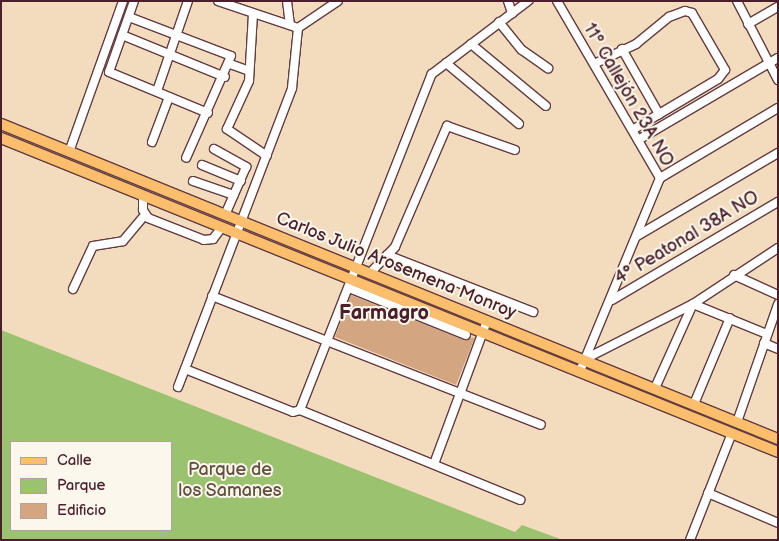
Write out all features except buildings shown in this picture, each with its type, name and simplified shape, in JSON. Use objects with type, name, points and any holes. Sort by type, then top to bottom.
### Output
[{"type":"main road","name":"Carlos Julio Arosemena Monroy","points":[[1,124],[585,359],[778,439]]},
{"type":"main road","name":"Carlos Julio Arosemena Monroy","points":[[1,138],[238,233],[350,283],[483,332],[778,452]]},
{"type":"street","points":[[69,152],[123,1]]},
{"type":"street","points":[[134,1],[109,72],[208,113]]},
{"type":"street","points":[[157,91],[188,1]]},
{"type":"street","points":[[218,1],[298,28]]},
{"type":"street","points":[[287,1],[290,24]]},
{"type":"street","points":[[298,28],[338,1]]},
{"type":"street","points":[[508,1],[512,13]]},
{"type":"street","points":[[300,410],[432,74],[528,1]]},
{"type":"street","name":"11º Callejón 23A NO","points":[[557,1],[660,178],[612,300],[580,371]]},
{"type":"street","points":[[737,1],[778,80]]},
{"type":"street","points":[[748,24],[778,7]]},
{"type":"street","points":[[594,64],[685,11],[696,17],[723,61],[722,77],[632,130]]},
{"type":"street","points":[[253,14],[249,71],[227,131],[267,156]]},
{"type":"street","points":[[129,17],[228,52],[230,64],[225,77],[186,158]]},
{"type":"street","points":[[500,22],[522,50],[548,68]]},
{"type":"street","points":[[178,387],[292,88],[298,28]]},
{"type":"street","points":[[122,35],[225,77]]},
{"type":"street","points":[[471,44],[546,106]]},
{"type":"street","points":[[622,49],[659,114]]},
{"type":"street","points":[[638,140],[778,58]]},
{"type":"street","points":[[446,63],[519,124]]},
{"type":"street","points":[[230,64],[249,71]]},
{"type":"street","points":[[152,142],[169,97]]},
{"type":"street","points":[[660,178],[778,108]]},
{"type":"street","points":[[370,273],[395,247],[447,126],[515,150]]},
{"type":"street","points":[[214,149],[244,163],[246,170],[224,214]]},
{"type":"street","points":[[637,236],[778,153]]},
{"type":"street","points":[[202,165],[241,181]]},
{"type":"street","points":[[193,181],[234,196]]},
{"type":"street","points":[[73,289],[93,246],[123,241],[144,214],[143,195]]},
{"type":"street","name":"4° Peatonal 38A NO","points":[[612,300],[778,202]]},
{"type":"street","points":[[144,214],[204,240],[213,239],[222,227]]},
{"type":"street","points":[[585,359],[693,304],[734,275],[778,248]]},
{"type":"street","points":[[387,255],[533,312]]},
{"type":"street","points":[[734,275],[778,295]]},
{"type":"street","points":[[350,283],[466,336]]},
{"type":"street","points":[[212,296],[329,339],[540,425]]},
{"type":"street","points":[[693,304],[766,334]]},
{"type":"street","points":[[655,388],[693,304]]},
{"type":"street","points":[[737,422],[778,304]]},
{"type":"street","points":[[694,404],[730,318]]},
{"type":"street","points":[[434,464],[487,321]]},
{"type":"street","points":[[764,343],[778,349]]},
{"type":"street","points":[[185,369],[293,412],[300,410],[520,500]]},
{"type":"street","points":[[690,540],[732,433]]},
{"type":"street","points":[[708,493],[778,524]]},
{"type":"green space","name":"Parque de los Samanes","points":[[1,330],[515,532],[522,525],[563,540],[1,540]]},
{"type":"district","name":"Farmagro","points":[[384,313]]}]
